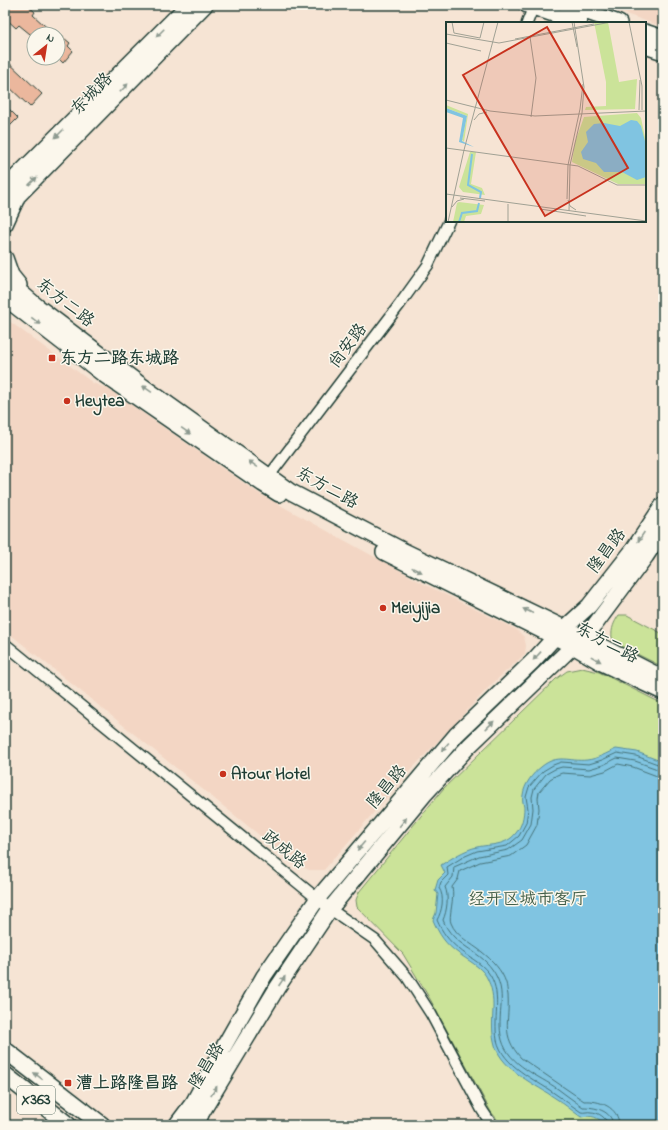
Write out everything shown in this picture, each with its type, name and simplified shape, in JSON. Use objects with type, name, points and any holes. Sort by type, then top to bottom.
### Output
[{"type":"main road","name":"X363","points":[[5,1050],[102,1125]]},
{"type":"main road","name":"X363","points":[[5,1074],[68,1125]]},
{"type":"main road","points":[[70,1101],[110,1125]]},
{"type":"main road","points":[[177,1125],[196,1117]]},
{"type":"street","name":"东城路","points":[[5,208],[11,192],[188,5]]},
{"type":"street","name":"东城路","points":[[11,192],[62,152],[205,5]]},
{"type":"street","points":[[567,5],[616,22]]},
{"type":"street","points":[[527,22],[531,6],[576,22]]},
{"type":"street","points":[[646,32],[663,38]]},
{"type":"street","points":[[646,46],[663,52]]},
{"type":"street","points":[[5,224],[11,192]]},
{"type":"street","name":"尚安路","points":[[266,480],[416,282],[428,265],[449,222]]},
{"type":"street","points":[[5,258],[11,275],[38,308]]},
{"type":"street","name":"东方二路","points":[[5,279],[38,308],[266,480]]},
{"type":"street","name":"东方二路","points":[[9,301],[103,374],[266,480],[560,633],[663,678]]},
{"type":"street","name":"隆昌路","points":[[196,1117],[223,1048],[264,976],[318,898],[456,735],[589,606],[633,550],[663,505]]},
{"type":"street","name":"隆昌路","points":[[181,1125],[196,1117],[277,988],[330,909],[424,795],[469,746],[579,642],[646,556],[663,530]]},
{"type":"street","name":"东方二路","points":[[579,642],[602,662],[663,692]]},
{"type":"street","name":"政成路","points":[[5,644],[330,909],[375,940],[407,977],[431,1014],[482,1110],[492,1125]]},
{"type":"shaded area","points":[[600,5],[663,5],[663,27]]},
{"type":"shaded area","points":[[5,318],[93,383],[108,389],[258,493],[426,585],[517,630],[524,637],[526,645],[525,654],[491,685],[407,774],[324,870],[309,870],[294,863],[5,630]]},
{"type":"green space","points":[[619,615],[627,615],[663,634],[663,667],[621,646],[612,638],[613,626]]},
{"type":"green space","name":"经开区城市客厅","points":[[582,668],[599,672],[663,704],[663,1125],[502,1125],[491,1112],[430,999],[403,954],[357,907],[356,900],[359,892],[443,789],[556,679],[567,671]]},
{"type":"water","name":"经开区城市客厅","points":[[616,749],[637,752],[663,762],[663,1125],[606,1125],[595,1117],[581,1117],[556,1098],[526,1080],[509,1067],[497,1051],[494,1041],[492,1024],[493,1000],[490,984],[486,976],[477,966],[449,946],[440,934],[433,920],[436,913],[438,894],[435,890],[438,880],[445,873],[441,865],[467,850],[493,845],[508,840],[512,837],[520,827],[524,814],[523,796],[525,787],[538,770],[553,760],[591,759],[602,756]]},
{"type":"building","points":[[5,5],[27,5],[35,12],[33,15],[45,26],[26,26],[26,31],[19,25],[16,28],[5,18]]},
{"type":"building","points":[[66,40],[70,43],[68,46],[73,51],[66,59]]},
{"type":"building","points":[[5,59],[42,94],[30,107],[5,83]]},
{"type":"building","points":[[5,105],[18,118],[5,131]]},
{"type":"place","name":"东方二路东城路","points":[[52,358]]},
{"type":"place","name":"Heytea","points":[[67,401]]},
{"type":"place","name":"Meiyijia","points":[[383,608]]},
{"type":"place","name":"Atour Hotel","points":[[223,774]]},
{"type":"place","name":"漕上路隆昌路","points":[[68,1083]]}]
